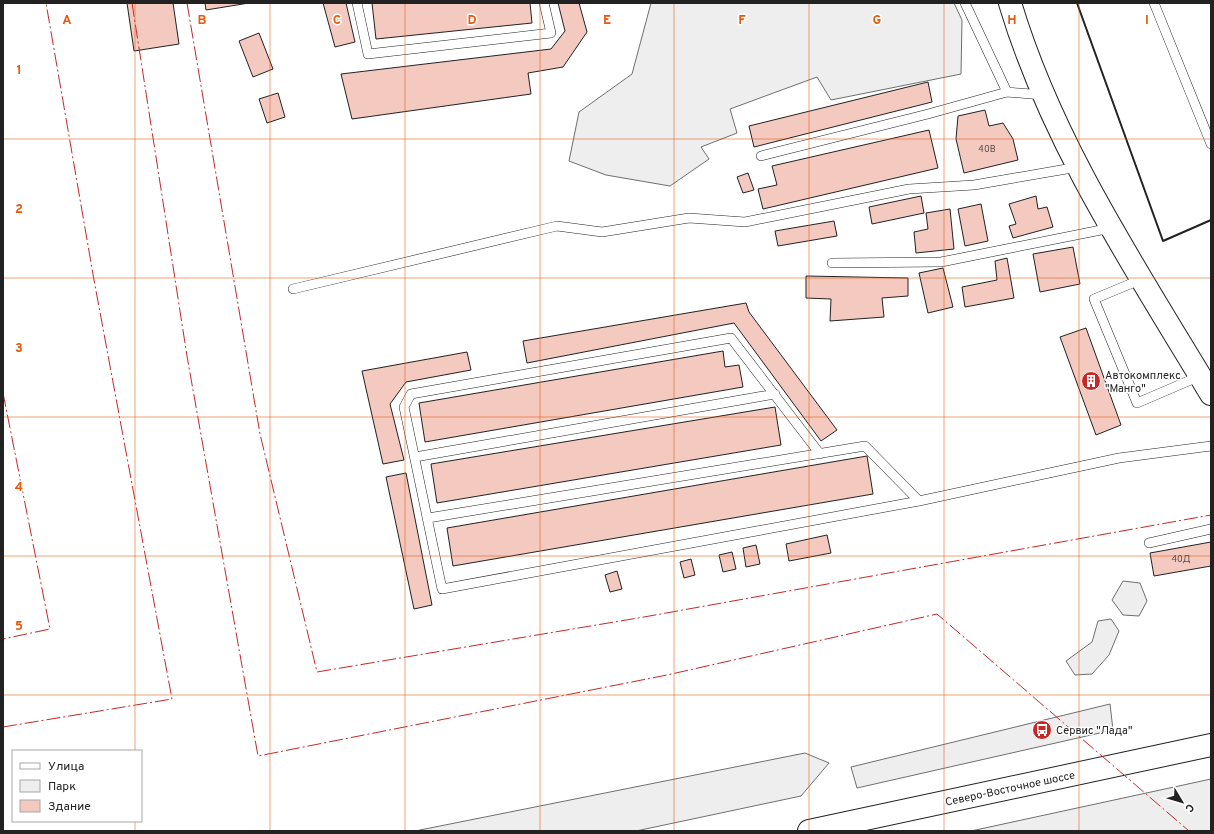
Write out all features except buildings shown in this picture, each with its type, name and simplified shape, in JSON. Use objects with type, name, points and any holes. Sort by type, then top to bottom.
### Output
[{"type":"street","points":[[1010,3],[1016,24],[1044,95],[1078,167],[1111,228],[1206,385]]},
{"type":"street","name":"Северо-Восточное шоссе","points":[[809,831],[1211,745]]},
{"type":"lane","points":[[357,3],[368,54],[551,32],[544,3]]},
{"type":"lane","points":[[965,3],[1007,92]]},
{"type":"lane","points":[[1154,3],[1211,144]]},
{"type":"lane","points":[[761,156],[928,114],[1007,92],[1044,95]]},
{"type":"lane","points":[[293,289],[557,226],[602,232],[689,218],[745,222],[909,189],[974,185],[1078,167]]},
{"type":"lane","points":[[832,263],[941,262],[1111,228]]},
{"type":"lane","points":[[1142,279],[1094,299],[1137,403],[1206,385]]},
{"type":"lane","points":[[820,454],[732,338],[411,394],[404,407],[442,589],[919,501],[1119,458],[1211,446]]},
{"type":"lane","points":[[415,456],[774,394]]},
{"type":"lane","points":[[428,518],[864,446],[919,501]]},
{"type":"lane","points":[[1148,543],[1211,529]]},
{"type":"green space","points":[[651,3],[954,3],[962,20],[961,74],[831,100],[817,77],[730,109],[737,133],[701,147],[709,159],[670,186],[606,175],[569,161],[579,112],[632,74]]},
{"type":"green space","points":[[1123,581],[1140,583],[1147,601],[1139,616],[1123,615],[1112,600]]},
{"type":"green space","points":[[1111,619],[1119,631],[1109,655],[1092,674],[1075,675],[1066,661],[1092,642],[1098,621]]},
{"type":"green space","points":[[1110,704],[1113,730],[857,788],[851,767]]},
{"type":"green space","points":[[805,753],[829,763],[801,796],[636,831],[415,831]]},
{"type":"green space","points":[[1211,779],[1211,831],[971,831]]},
{"type":"wall","points":[[1077,3],[1163,241],[1211,220]]},
{"type":"power","points":[[3,727],[172,699],[94,280],[46,3]]},
{"type":"power","points":[[132,3],[187,356],[258,756],[667,675],[937,614],[1189,831]]},
{"type":"power","points":[[187,3],[260,434],[317,672],[644,617],[1211,515]]},
{"type":"power","points":[[3,393],[50,629],[3,639]]},
{"type":"place","name":"Автокомплекс \"Манго\"","points":[[1091,381]]},
{"type":"place","name":"Сервис \"Лада\"","points":[[1042,730]]}]
